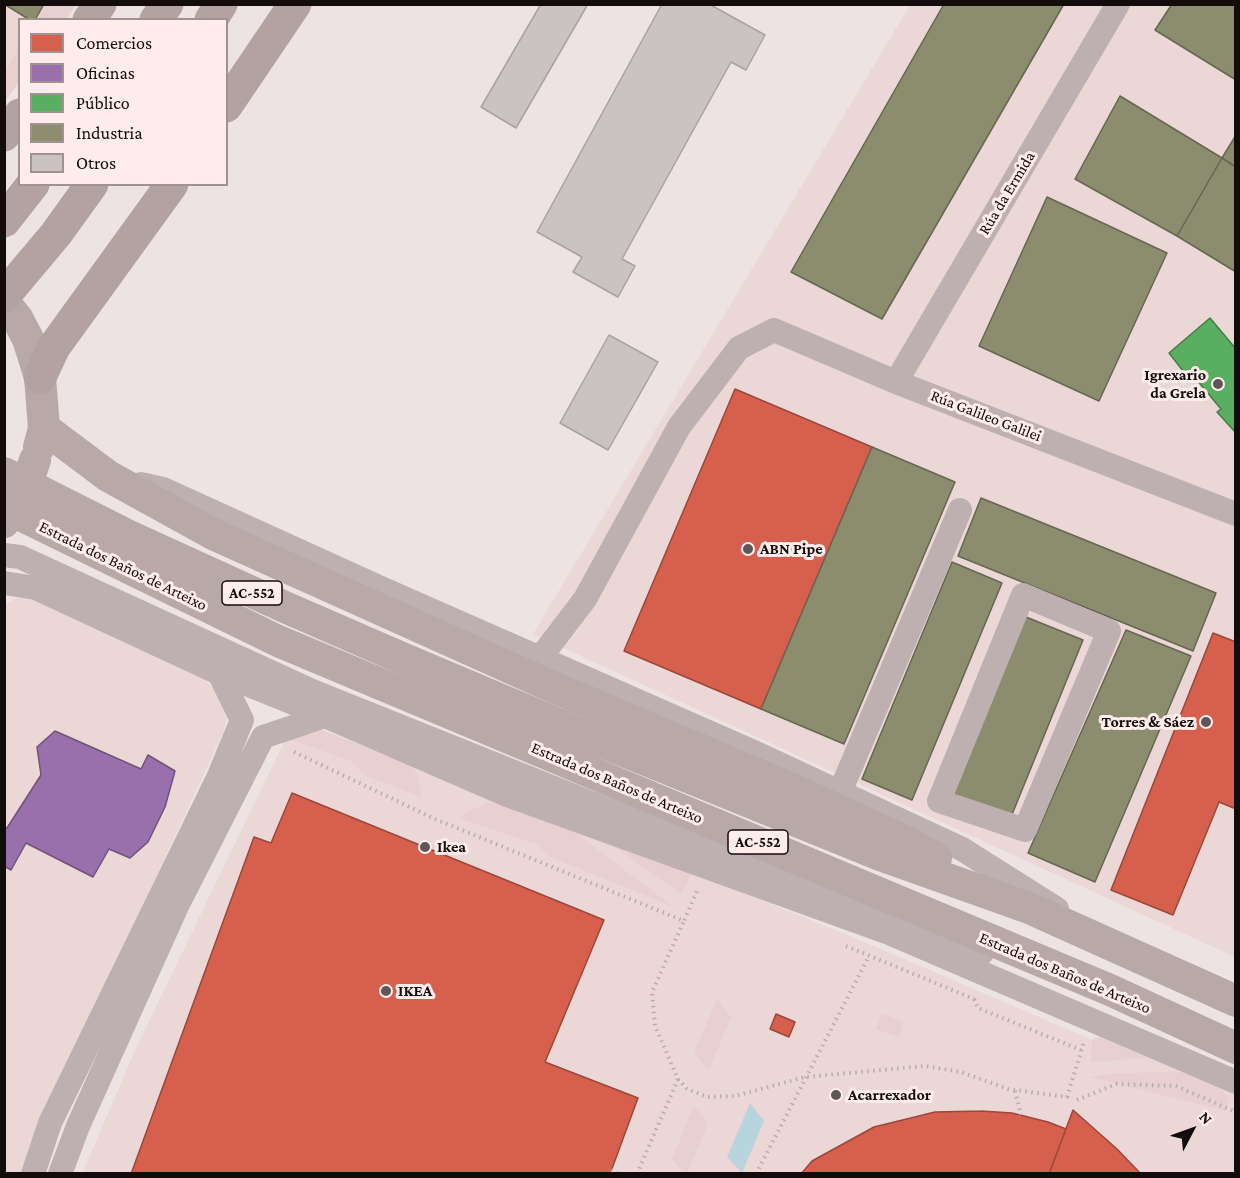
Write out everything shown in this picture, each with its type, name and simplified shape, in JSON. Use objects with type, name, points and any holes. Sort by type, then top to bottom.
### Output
[{"type":"highway","points":[[90,18],[100,4]]},
{"type":"highway","points":[[157,18],[167,4]]},
{"type":"highway","points":[[212,18],[221,4]]},
{"type":"highway","points":[[228,103],[295,4]]},
{"type":"highway","points":[[4,135],[18,118]]},
{"type":"highway","points":[[4,296],[56,234],[91,186]]},
{"type":"highway","points":[[40,377],[54,348],[171,186]]},
{"type":"main road","points":[[4,302],[17,318],[28,339],[40,377],[45,428],[24,492],[4,522]]},
{"type":"main road","name":"AC-552","points":[[45,428],[108,476],[215,535],[544,683],[726,760],[909,843],[1029,908]]},
{"type":"main road","name":"Estrada dos Baños de Arteixo","points":[[4,473],[129,536],[404,659],[880,855],[1029,908],[1236,1001]]},
{"type":"main road","name":"Estrada dos Baños de Arteixo","points":[[4,507],[278,641],[1110,990],[1236,1048]]},
{"type":"street","name":"Rúa da Ermida","points":[[896,381],[1118,4]]},
{"type":"street","name":"Rúa Galileo Galilei","points":[[540,658],[585,599],[679,427],[739,348],[774,330],[896,381],[1236,514]]},
{"type":"street","name":"Estrada dos Baños de Arteixo","points":[[108,476],[163,489],[840,792],[962,849],[1125,952]]},
{"type":"street","points":[[840,792],[960,510]]},
{"type":"street","name":"Estrada dos Baños de Arteixo","points":[[4,555],[20,557],[323,695],[636,821],[980,952],[1153,1022],[1236,1062]]},
{"type":"street","name":"Estrada dos Baños de Arteixo","points":[[4,583],[36,588],[219,673],[507,795],[889,933],[1236,1082]]},
{"type":"street","name":"Estrada dos Baños de Arteixo","points":[[94,590],[219,673]]},
{"type":"street","points":[[1023,595],[1109,631],[1025,831],[981,816],[939,801],[1023,595]]},
{"type":"street","points":[[33,1173],[50,1123],[219,778],[242,720],[219,673]]},
{"type":"street","points":[[60,1173],[78,1126],[177,906],[263,737],[325,716]]},
{"type":"street","points":[[962,849],[981,816]]},
{"type":"street","name":"Estrada dos Baños de Arteixo","points":[[1194,1063],[1236,1073]]},
{"type":"path","points":[[263,737],[435,819],[684,921]]},
{"type":"path","points":[[700,885],[652,992],[655,1026],[678,1079],[687,1089],[707,1097],[735,1096],[805,1077],[925,1066],[961,1072],[1015,1090],[1067,1097],[1085,1039]]},
{"type":"path","points":[[837,942],[974,999],[982,997]]},
{"type":"path","points":[[756,1173],[805,1077],[840,1016],[869,956]]},
{"type":"path","points":[[974,999],[978,1008],[1082,1050]]},
{"type":"path","points":[[637,1173],[678,1079]]},
{"type":"path","points":[[1077,1100],[1116,1084],[1176,1086],[1236,1112]]},
{"type":"path","points":[[1015,1090],[1021,1115]]},
{"type":"path","points":[[611,1170],[620,1173]]},
{"type":"shaded area","points":[[5,5],[43,5],[36,18],[18,18],[18,48],[5,72]]},
{"type":"shaded area","points":[[43,5],[76,5],[67,18],[36,18]]},
{"type":"shaded area","points":[[910,5],[1235,5],[1235,957],[533,634]]},
{"type":"shaded area","points":[[18,48],[18,83],[5,101],[5,72]]},
{"type":"shaded area","points":[[16,598],[38,599],[200,675],[219,694],[228,715],[223,733],[44,1117],[23,1173],[5,1174],[4,606]]},
{"type":"shaded area","points":[[323,730],[410,765],[418,776],[422,797],[367,776],[352,761],[286,738]]},
{"type":"shaded area","points":[[286,738],[401,761],[692,872],[872,945],[1092,1040],[1106,1034],[1235,1094],[1235,1173],[82,1174],[136,1048]]},
{"type":"shaded area","points":[[489,803],[510,803],[564,824],[672,906],[551,857],[536,844],[460,819],[470,810]]},
{"type":"shaded area","points":[[601,837],[692,872],[681,894]]},
{"type":"shaded area","points":[[717,1000],[731,1017],[709,1070],[694,1053]]},
{"type":"shaded area","points":[[882,1014],[904,1022],[899,1037],[876,1029]]},
{"type":"shaded area","points":[[1106,1034],[1156,1057],[1091,1062],[1092,1040]]},
{"type":"shaded area","points":[[1189,1072],[1219,1087],[1229,1100],[1226,1111],[1090,1077],[1118,1073]]},
{"type":"shaded area","points":[[694,1106],[708,1123],[687,1173],[685,1173],[672,1159]]},
{"type":"water","points":[[750,1103],[764,1121],[742,1173],[727,1157]]},
{"type":"building: Comercios","name":"ABN Pipe","points":[[735,389],[872,447],[761,709],[624,651]]},
{"type":"building: Comercios","name":"Torres & Sáez","points":[[1213,633],[1236,642],[1236,809],[1219,802],[1173,915],[1111,890]]},
{"type":"building: Comercios","name":"IKEA","points":[[292,793],[604,920],[545,1062],[638,1098],[610,1174],[131,1174],[254,837],[271,843]]},
{"type":"building: Comercios","points":[[776,1014],[795,1022],[789,1037],[770,1029]]},
{"type":"building: Comercios","points":[[1073,1110],[1117,1149],[1141,1174],[1049,1174]]},
{"type":"building: Comercios","points":[[935,1112],[1012,1113],[1066,1129],[1049,1174],[801,1174],[812,1161],[874,1127]]},
{"type":"building: Oficinas","points":[[55,731],[141,769],[148,755],[175,771],[165,807],[148,842],[130,858],[109,849],[93,877],[26,843],[11,870],[4,866],[4,827],[7,828],[41,775],[37,747]]},
{"type":"building: Público","name":"Igrexario da Grela","points":[[1210,318],[1236,349],[1236,433],[1217,412],[1221,409],[1191,373],[1187,376],[1169,353]]},
{"type":"building: Industria","points":[[4,4],[44,4],[36,18],[27,18]]},
{"type":"building: Industria","points":[[944,4],[1064,4],[882,319],[791,272]]},
{"type":"building: Industria","points":[[1172,4],[1236,4],[1236,80],[1155,30]]},
{"type":"building: Industria","points":[[1120,96],[1222,158],[1177,236],[1075,179]]},
{"type":"building: Industria","points":[[1236,135],[1236,167],[1222,158]]},
{"type":"building: Industria","points":[[1222,158],[1236,167],[1236,272],[1177,236]]},
{"type":"building: Industria","points":[[1047,197],[1167,253],[1099,401],[979,346]]},
{"type":"building: Industria","points":[[872,447],[955,482],[844,744],[761,709]]},
{"type":"building: Industria","points":[[981,498],[1216,593],[1193,651],[958,556]]},
{"type":"building: Industria","points":[[952,562],[1002,583],[912,800],[862,779]]},
{"type":"building: Industria","points":[[1026,617],[1083,640],[1011,817],[954,794]]},
{"type":"building: Industria","points":[[1126,630],[1191,656],[1095,882],[1028,853]]},
{"type":"building: Otros","points":[[541,4],[588,4],[516,128],[481,107]]},
{"type":"building: Otros","points":[[662,4],[709,4],[765,35],[746,70],[731,62],[622,259],[635,266],[618,297],[573,272],[582,257],[537,232]]},
{"type":"building: Otros","points":[[609,335],[658,362],[608,450],[560,423]]},
{"type":"place","name":"Igrexario da Grela","points":[[1218,384]]},
{"type":"place","name":"ABN Pipe","points":[[748,549]]},
{"type":"place","name":"Torres & Sáez","points":[[1206,722]]},
{"type":"place","name":"Ikea","points":[[425,847]]},
{"type":"place","name":"IKEA","points":[[386,991]]},
{"type":"place","name":"Acarrexador","points":[[836,1095]]}]
